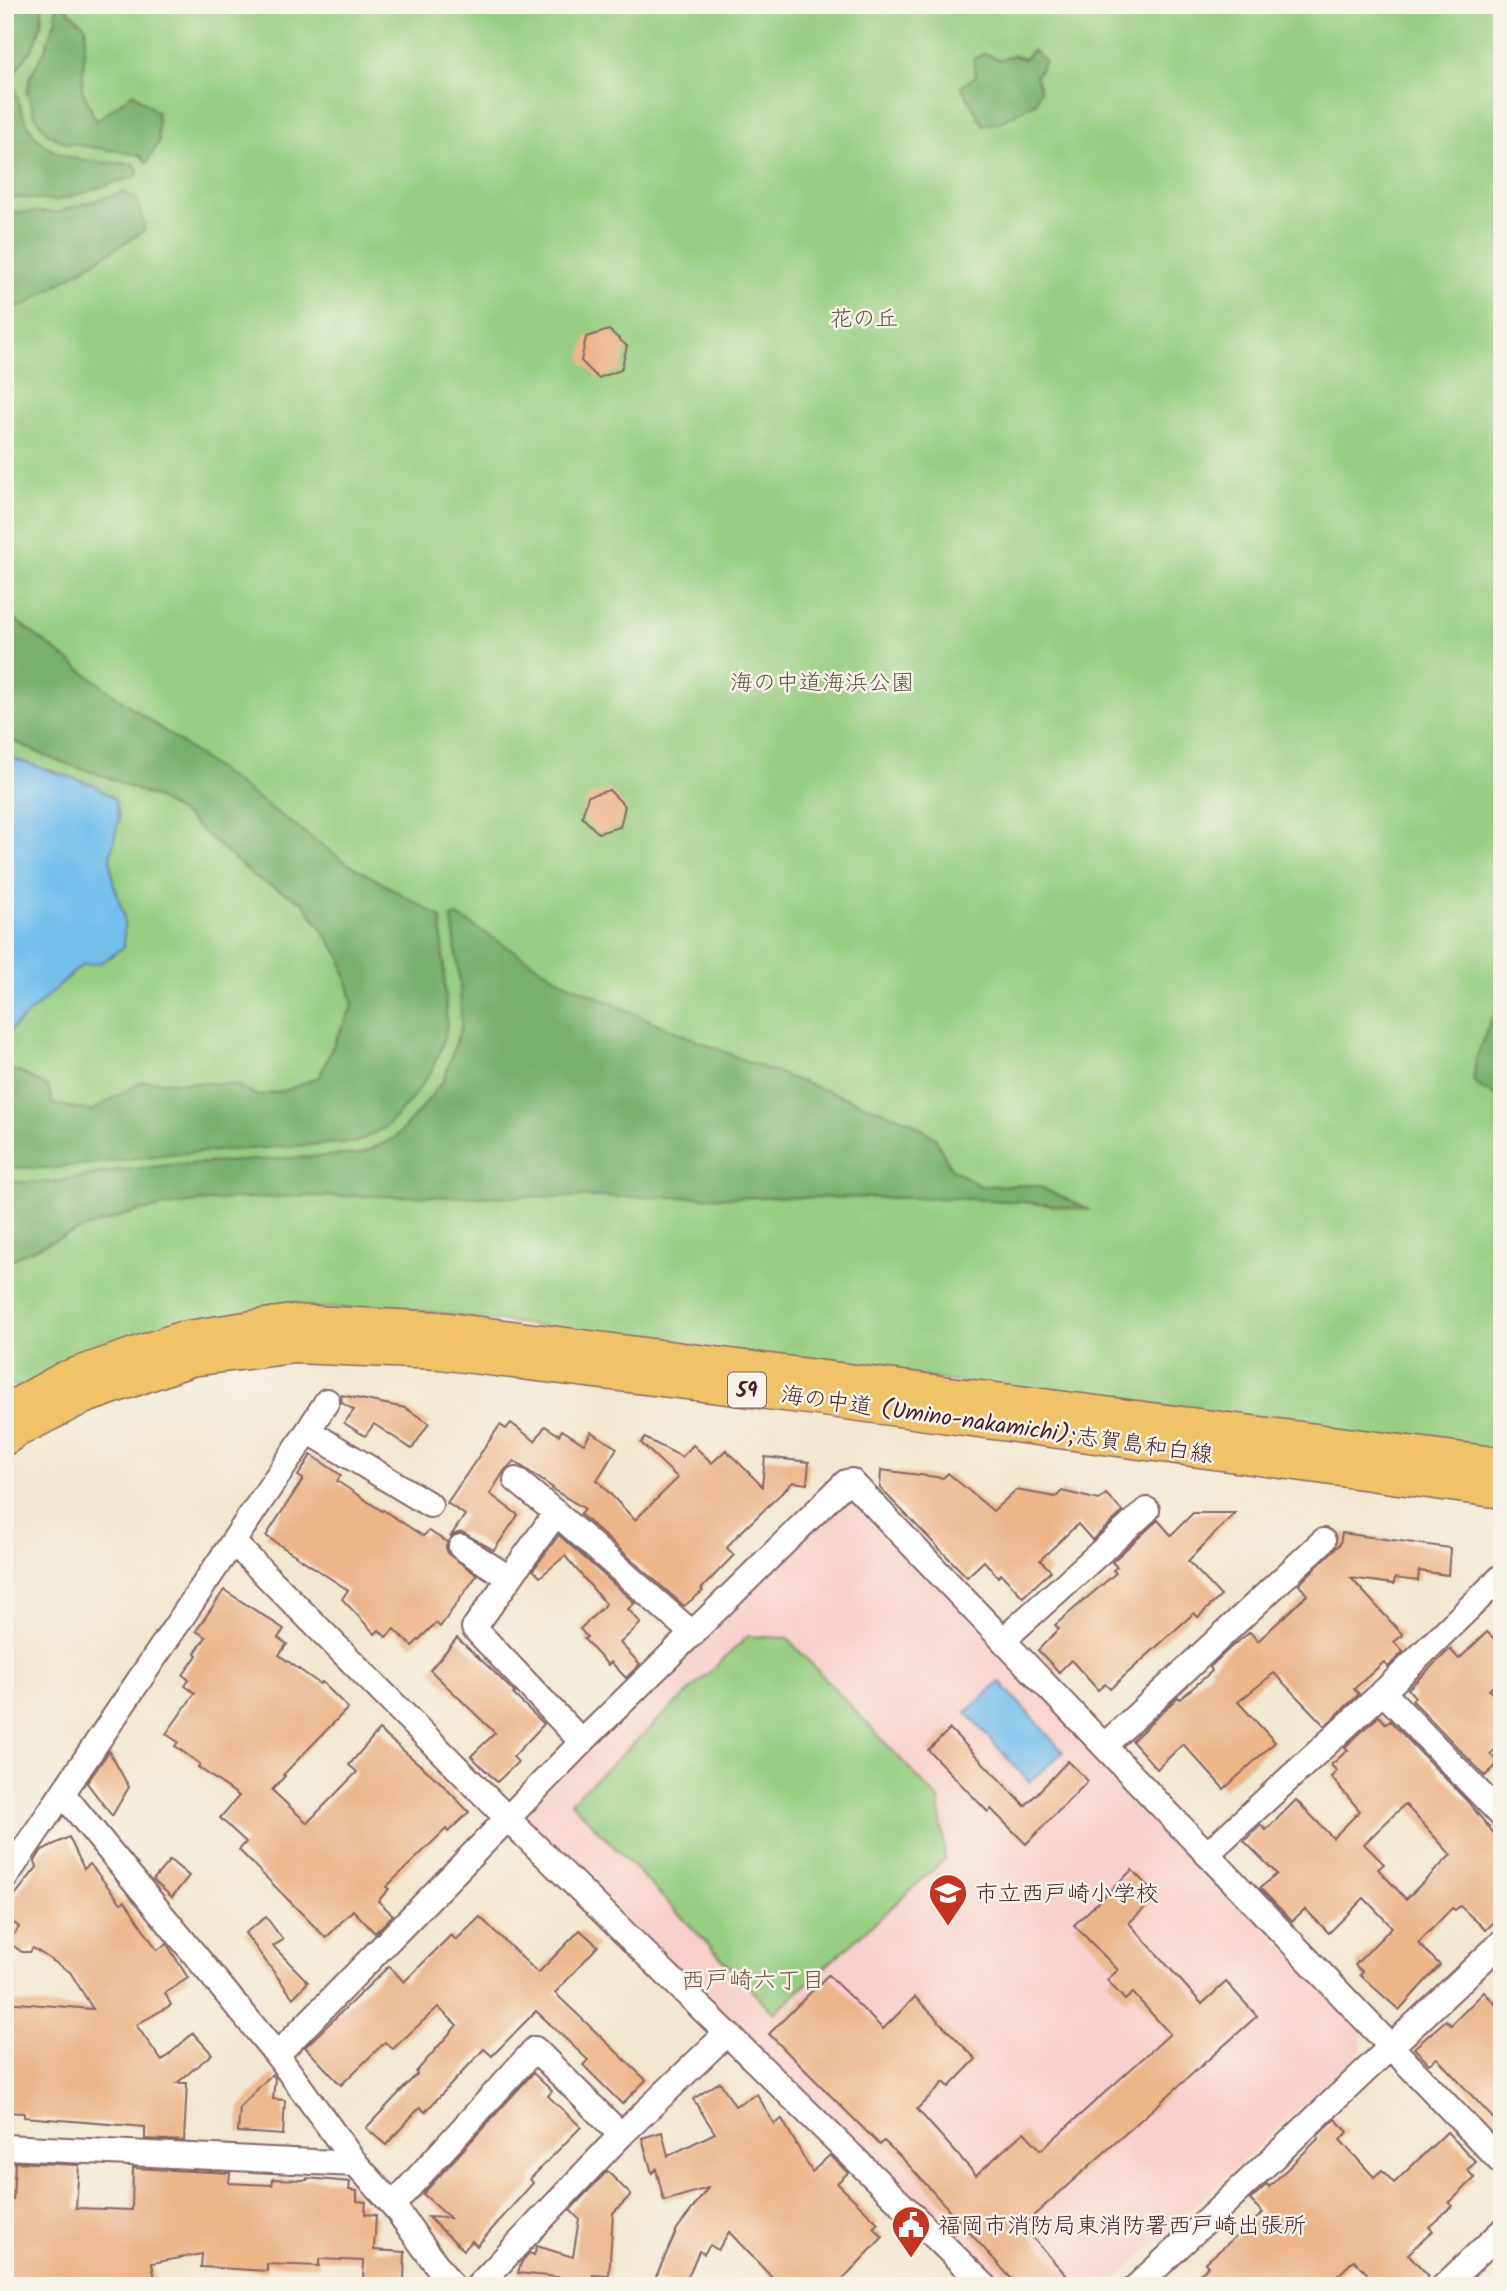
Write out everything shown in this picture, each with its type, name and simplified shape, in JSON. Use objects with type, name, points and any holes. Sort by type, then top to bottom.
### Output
[{"type":"main road","name":"海の中道 (Umino-nakamichi);志賀島和白線","points":[[5,1410],[64,1378],[181,1338],[292,1321],[441,1328],[1502,1464]]},
{"type":"main road","name":"海の中道 (Umino-nakamichi);志賀島和白線","points":[[5,1439],[80,1399],[191,1360],[294,1347],[440,1353],[810,1398],[1502,1492]]},
{"type":"street","points":[[5,1878],[327,1401]]},
{"type":"street","points":[[308,1431],[430,1505]]},
{"type":"street","points":[[516,1480],[693,1634]]},
{"type":"street","points":[[277,2055],[582,1742],[846,1482],[851,1481],[1502,2163]]},
{"type":"street","points":[[1003,1640],[1147,1510]]},
{"type":"street","points":[[556,1513],[474,1628],[582,1742]]},
{"type":"street","points":[[1104,1746],[1323,1541]]},
{"type":"street","points":[[233,1542],[507,1818],[985,2286]]},
{"type":"street","points":[[461,1547],[509,1578]]},
{"type":"street","points":[[1207,1854],[1383,1692],[1502,1576]]},
{"type":"street","points":[[1383,1692],[1496,1799]]},
{"type":"street","points":[[63,1794],[277,2055],[356,2164],[393,2205],[452,2286]]},
{"type":"street","points":[[1137,2286],[1502,1942]]},
{"type":"street","points":[[478,2286],[621,2135],[727,2033]]},
{"type":"street","points":[[393,2205],[535,2049],[621,2135]]},
{"type":"street","points":[[5,2147],[356,2164]]},
{"type":"street","points":[[1444,2286],[1502,2231]]},
{"type":"shaded area","name":"市立西戸崎小学校","points":[[848,1490],[1362,2030],[1361,2051],[1109,2286],[993,2286],[528,1825],[527,1809]]},
{"type":"green space","name":"海の中道海浜公園","points":[[5,5],[1502,5],[1502,1455],[425,1311],[288,1307],[19,1388],[5,1382]]},
{"type":"green space","points":[[5,5],[42,5],[38,37],[16,70],[14,78],[22,111],[40,141],[53,150],[82,160],[134,164],[138,170],[137,176],[56,201],[11,197],[5,194]]},
{"type":"green space","points":[[56,5],[63,5],[86,27],[82,89],[96,121],[133,93],[157,112],[159,142],[147,163],[140,155],[67,143],[49,135],[36,118],[27,93],[30,77],[44,52],[56,19]]},
{"type":"green space","points":[[1033,50],[1045,61],[1036,76],[1040,90],[1036,102],[1001,122],[983,125],[961,86],[976,76],[973,59],[985,53],[1001,60],[1012,55],[1024,59]]},
{"type":"green space","points":[[123,192],[138,201],[145,230],[25,305],[5,310],[5,210],[58,212]]},
{"type":"green space","points":[[5,612],[344,861],[441,917],[447,1025],[442,1046],[431,1072],[386,1127],[357,1142],[170,1154],[53,1168],[5,1168],[5,1072],[19,1071],[48,1087],[53,1104],[91,1111],[142,1081],[234,1084],[258,1096],[287,1090],[320,1076],[353,1005],[341,958],[303,902],[257,879],[185,816],[156,798],[104,776],[52,759],[5,737]]},
{"type":"green space","points":[[458,916],[562,981],[761,1067],[910,1121],[935,1138],[951,1168],[980,1186],[1036,1185],[1090,1210],[1023,1202],[953,1198],[246,1198],[174,1205],[117,1217],[60,1238],[5,1263],[5,1182],[54,1182],[113,1171],[171,1165],[360,1154],[395,1138],[444,1079],[461,1026],[460,985],[452,917]]},
{"type":"green space","points":[[1502,1016],[1502,1097],[1483,1090],[1473,1080],[1477,1055],[1492,1018]]},
{"type":"green space","points":[[748,1636],[787,1638],[939,1800],[945,1859],[774,2013],[571,1802]]},
{"type":"water","points":[[5,756],[94,785],[115,799],[119,818],[110,857],[113,881],[124,915],[124,947],[102,962],[82,965],[5,1035]]},
{"type":"water","points":[[1000,1682],[1063,1752],[1029,1782],[966,1712]]},
{"type":"building","points":[[609,330],[627,346],[621,370],[598,378],[581,361],[586,337]]},
{"type":"building","points":[[609,790],[625,806],[620,827],[598,833],[582,817],[588,796]]},
{"type":"building","points":[[341,1395],[405,1408],[429,1423],[412,1449],[374,1424],[365,1436],[344,1423],[354,1410],[342,1403]]},
{"type":"building","points":[[511,1423],[535,1441],[545,1426],[559,1435],[562,1430],[584,1444],[591,1432],[617,1448],[597,1480],[635,1520],[678,1478],[641,1443],[645,1438],[682,1457],[693,1445],[712,1463],[726,1450],[762,1486],[765,1457],[809,1462],[807,1484],[793,1482],[734,1539],[727,1548],[734,1555],[701,1589],[703,1591],[684,1606],[580,1514],[585,1509],[514,1461],[504,1471],[490,1494],[518,1515],[494,1550],[462,1532],[450,1537],[465,1515],[447,1503],[500,1425],[506,1429]]},
{"type":"building","points":[[311,1455],[341,1475],[337,1481],[382,1511],[423,1536],[429,1531],[448,1541],[448,1554],[477,1575],[440,1627],[436,1623],[412,1646],[394,1629],[386,1637],[379,1630],[375,1634],[342,1599],[348,1590],[266,1536],[303,1479],[298,1476]]},
{"type":"building","points":[[881,1470],[943,1478],[948,1473],[993,1511],[1016,1490],[1056,1497],[1062,1491],[1099,1500],[1106,1494],[1123,1512],[1092,1540],[1078,1524],[1040,1560],[1051,1571],[1023,1597],[1001,1574],[998,1577],[984,1561],[967,1577],[880,1488]]},
{"type":"building","points":[[1193,1513],[1235,1513],[1188,1561],[1221,1596],[1198,1617],[1194,1613],[1110,1689],[1105,1684],[1098,1690],[1071,1660],[1059,1672],[1038,1650],[1059,1629],[1055,1625],[1116,1573],[1113,1570],[1117,1567],[1112,1562],[1158,1520],[1171,1535]]},
{"type":"building","points":[[1342,1533],[1450,1548],[1448,1575],[1419,1571],[1418,1581],[1395,1578],[1394,1584],[1351,1578],[1403,1635],[1394,1642],[1403,1652],[1388,1667],[1384,1662],[1354,1689],[1359,1694],[1325,1726],[1274,1673],[1238,1702],[1275,1742],[1224,1789],[1183,1744],[1157,1769],[1132,1741],[1178,1697],[1180,1699],[1212,1671],[1210,1667],[1230,1648],[1250,1632],[1258,1641],[1307,1595],[1299,1584],[1340,1544]]},
{"type":"building","points":[[559,1535],[635,1603],[628,1609],[641,1623],[620,1643],[640,1664],[626,1678],[611,1662],[608,1665],[584,1639],[587,1637],[580,1629],[606,1604],[565,1556],[540,1577],[533,1570]]},
{"type":"building","points":[[224,1590],[284,1629],[278,1638],[287,1644],[279,1655],[320,1684],[322,1682],[348,1708],[283,1775],[285,1776],[272,1790],[307,1823],[357,1772],[349,1765],[379,1730],[439,1781],[469,1812],[448,1832],[446,1829],[386,1887],[389,1889],[378,1901],[393,1915],[375,1933],[353,1910],[326,1938],[239,1850],[246,1842],[220,1818],[239,1796],[198,1767],[200,1764],[175,1746],[178,1742],[166,1734],[195,1693],[185,1686],[189,1680],[183,1675],[206,1637],[196,1631]]},
{"type":"building","points":[[1487,1632],[1502,1646],[1502,1677],[1489,1690],[1502,1703],[1502,1744],[1490,1754],[1499,1763],[1485,1776],[1412,1700],[1415,1697],[1408,1689],[1450,1649],[1459,1659]]},
{"type":"building","points":[[457,1638],[544,1724],[513,1757],[518,1762],[497,1782],[471,1756],[495,1733],[430,1670]]},
{"type":"building","points":[[1379,1716],[1386,1724],[1390,1721],[1467,1801],[1502,1843],[1502,1914],[1486,1930],[1460,1906],[1455,1910],[1452,1908],[1418,1943],[1440,1965],[1399,2010],[1360,1975],[1363,1972],[1355,1965],[1392,1927],[1364,1898],[1329,1933],[1305,1909],[1292,1921],[1260,1888],[1277,1874],[1244,1841],[1261,1825],[1266,1830],[1296,1800],[1333,1838],[1360,1811],[1331,1777],[1337,1771],[1331,1765],[1348,1750],[1345,1747]],"holes":[[[1405,1804],[1451,1855],[1406,1899],[1378,1869],[1384,1864],[1364,1844]]]},
{"type":"building","points":[[950,1729],[1025,1806],[1068,1761],[1088,1781],[1026,1844],[991,1809],[988,1812],[928,1750]]},
{"type":"building","points":[[109,1751],[129,1787],[112,1816],[87,1783]]},
{"type":"building","points":[[69,1837],[84,1869],[90,1864],[121,1903],[125,1901],[157,1950],[167,1944],[188,1978],[165,1993],[171,2005],[136,2025],[162,2061],[193,2033],[212,2054],[177,2083],[187,2083],[184,2141],[145,2139],[145,2127],[24,2117],[24,2113],[5,2112],[5,2002],[93,2009],[70,1972],[33,1948],[30,1952],[22,1952],[8,1942],[19,1927],[5,1916],[5,1908],[37,1867],[35,1861],[42,1850]]},
{"type":"building","points":[[170,1860],[189,1876],[172,1897],[153,1880]]},
{"type":"building","points":[[1132,1870],[1157,1896],[1129,1923],[1202,2004],[1226,1982],[1257,2016],[1022,2226],[1076,2286],[1018,2286],[904,2160],[884,2141],[880,2145],[769,2034],[828,1975],[883,2029],[915,1997],[976,2059],[949,2087],[944,2082],[917,2109],[976,2175],[1024,2132],[1041,2150],[1170,2034],[1133,1993],[1125,2000],[1107,1980],[1118,1970],[1074,1925]]},
{"type":"building","points":[[266,1917],[283,1940],[273,1946],[308,1982],[293,1998],[245,1933]]},
{"type":"building","points":[[480,1917],[538,1973],[580,1930],[598,1946],[555,1993],[646,2080],[622,2104],[583,2065],[588,2060],[536,2011],[492,2056],[484,2049],[425,2112],[420,2107],[386,2145],[366,2128],[417,2074],[457,2025],[438,2007],[393,2049],[385,2042],[341,2085],[305,2047],[389,1966],[404,1982],[451,1935],[456,1940]]},
{"type":"building","points":[[1484,1992],[1502,2011],[1502,2128],[1437,2058],[1429,2064],[1414,2048],[1446,2020],[1451,2025]]},
{"type":"building","points":[[533,2073],[552,2091],[548,2096],[581,2127],[530,2179],[533,2183],[477,2246],[472,2241],[464,2250],[428,2217],[450,2218],[423,2194]]},
{"type":"building","points":[[272,2074],[275,2078],[273,2099],[285,2100],[283,2135],[238,2132],[240,2107]]},
{"type":"building","points":[[720,2082],[735,2106],[757,2094],[774,2124],[782,2119],[812,2172],[830,2155],[848,2173],[837,2183],[878,2223],[873,2228],[883,2237],[836,2286],[780,2286],[729,2232],[718,2250],[710,2245],[704,2254],[699,2251],[684,2286],[672,2286],[655,2279],[677,2229],[708,2188],[664,2201],[656,2169],[652,2173],[642,2138],[662,2132],[668,2156],[715,2133],[693,2099]]},
{"type":"building","points":[[1335,2119],[1348,2132],[1340,2140],[1374,2177],[1382,2170],[1394,2183],[1447,2132],[1476,2162],[1467,2170],[1475,2178],[1449,2203],[1452,2206],[1429,2227],[1433,2231],[1408,2254],[1429,2276],[1419,2286],[1379,2286],[1354,2260],[1327,2286],[1188,2286],[1208,2266],[1205,2263],[1263,2213],[1250,2200],[1267,2184],[1269,2187]]},
{"type":"building","points":[[15,2162],[79,2165],[76,2208],[132,2210],[133,2168],[230,2173],[229,2183],[272,2185],[273,2179],[307,2178],[350,2182],[349,2190],[357,2191],[357,2201],[366,2202],[365,2214],[376,2215],[374,2250],[405,2252],[404,2282],[363,2280],[364,2261],[319,2259],[319,2266],[267,2264],[267,2271],[201,2267],[202,2254],[152,2263],[156,2286],[5,2286],[7,2199],[13,2200]]},
{"type":"building","points":[[607,2171],[631,2195],[613,2213],[609,2276],[593,2275],[593,2281],[518,2273],[521,2263],[529,2253],[534,2255],[537,2246],[573,2257],[579,2219],[570,2210]]},
{"type":"place","name":"市立西戸崎小学校","points":[[948,1927]]},
{"type":"place","name":"福岡市消防局東消防署西戸崎出張所","points":[[911,2259]]},
{"type":"district","name":"西戸崎六丁目","points":[[753,1980]]},
{"type":"park label","name":"花の丘","points":[[864,318]]}]
